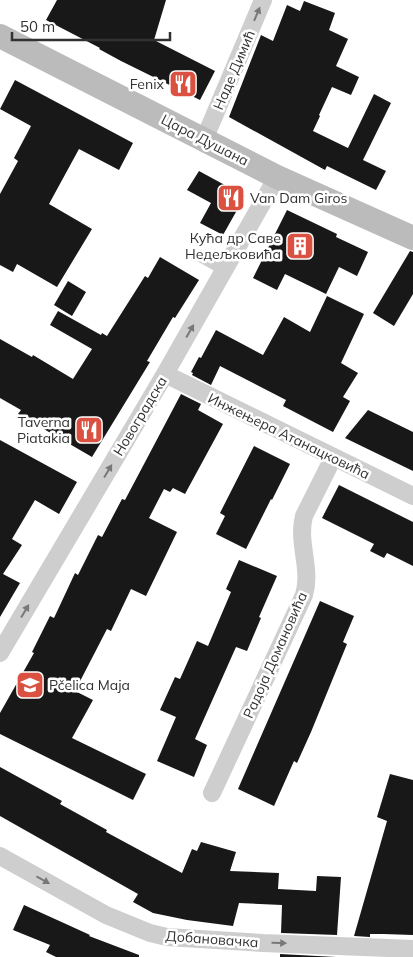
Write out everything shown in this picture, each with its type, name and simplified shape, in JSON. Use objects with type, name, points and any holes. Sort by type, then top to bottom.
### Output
[{"type":"main road","name":"Цара Душана","points":[[0,36],[277,177],[413,238]]},
{"type":"street","name":"Наде Димић","points":[[204,140],[263,0]]},
{"type":"street","name":"Новоградска","points":[[0,653],[165,374],[277,177]]},
{"type":"street","name":"Инжењера Атанацковића","points":[[165,374],[413,496]]},
{"type":"street","name":"Радоја Домановића","points":[[212,793],[304,595],[306,578],[302,546],[302,526],[304,516],[333,458]]},
{"type":"street","name":"Добановачка","points":[[0,856],[106,915],[150,933],[167,937],[413,949]]},
{"type":"lane","points":[[199,257],[224,272]]},
{"type":"building","points":[[57,0],[166,0],[154,40],[215,71],[200,100],[121,61],[46,20]]},
{"type":"building","points":[[304,1],[335,13],[329,30],[348,39],[336,66],[359,77],[351,95],[332,87],[313,131],[348,148],[374,94],[391,103],[363,160],[386,171],[376,190],[327,166],[325,170],[229,117],[261,35],[273,41],[287,5],[300,11]]},
{"type":"building","points":[[15,80],[133,143],[119,170],[79,149],[49,204],[92,229],[57,287],[17,264],[13,272],[0,265],[0,194],[18,161],[14,158],[31,126],[0,109]]},
{"type":"building","points":[[199,171],[245,196],[223,235],[200,223],[211,203],[187,190]]},
{"type":"building","name":"Кућа др Саве Недељковића","points":[[287,210],[337,234],[336,237],[368,252],[357,276],[339,267],[326,294],[285,274],[277,290],[253,278]]},
{"type":"building","points":[[410,251],[413,252],[413,294],[394,326],[373,313]]},
{"type":"building","points":[[160,257],[199,280],[175,318],[173,317],[147,361],[150,362],[92,457],[18,414],[21,410],[0,398],[0,339],[32,357],[33,355],[73,379],[92,349],[50,325],[58,311],[101,335],[102,333],[107,336],[145,276],[148,278]]},
{"type":"building","points":[[68,281],[86,292],[72,316],[54,305]]},
{"type":"building","points":[[327,296],[364,314],[341,363],[358,373],[343,397],[350,401],[333,432],[283,406],[286,400],[220,366],[211,385],[192,375],[193,373],[191,372],[199,357],[201,358],[216,330],[263,355],[284,317],[310,332]]},
{"type":"building","points":[[181,394],[201,404],[198,410],[223,424],[185,494],[173,488],[170,492],[164,489],[149,518],[177,532],[146,596],[131,589],[111,631],[107,629],[75,691],[93,700],[72,738],[146,774],[133,800],[0,734],[0,713],[34,653],[32,652],[50,616],[54,618],[75,573],[78,575],[98,535],[102,537],[122,499],[125,500]]},
{"type":"building","points":[[368,410],[413,432],[413,471],[345,438]]},
{"type":"building","points":[[0,440],[77,482],[59,514],[35,500],[12,539],[22,545],[3,574],[20,583],[0,617]]},
{"type":"building","points":[[254,446],[290,464],[246,549],[216,534],[225,516],[220,513]]},
{"type":"building","points":[[339,485],[413,522],[413,566],[387,553],[384,558],[370,551],[374,544],[322,518]]},
{"type":"building","points":[[239,560],[277,576],[247,651],[236,647],[195,739],[207,745],[194,777],[157,761],[176,717],[160,710],[175,677],[180,679],[197,641],[208,646],[231,592],[226,589]]},
{"type":"building","points":[[320,601],[354,616],[343,642],[347,644],[311,732],[297,763],[294,761],[274,806],[238,789]]},
{"type":"building","points":[[0,767],[62,801],[60,804],[107,830],[106,832],[182,873],[192,849],[197,851],[201,842],[236,852],[230,871],[279,873],[278,889],[316,891],[317,876],[341,877],[337,935],[281,933],[282,905],[239,903],[233,926],[153,913],[133,902],[138,894],[0,816]]},
{"type":"building","points":[[390,774],[413,780],[413,935],[370,934],[370,937],[354,936],[387,821],[377,817]]},
{"type":"building","points":[[24,905],[89,936],[139,955],[139,957],[56,957],[46,952],[50,945],[13,930]]},
{"type":"building","points":[[280,954],[336,957],[280,957]]},
{"type":"place","name":"Fenix","points":[[183,84]]},
{"type":"place","name":"Van Dam Giros","points":[[231,198]]},
{"type":"place","name":"Кућа др Саве Недељковића","points":[[300,246]]},
{"type":"place","name":"Taverna Piatakia","points":[[89,430]]},
{"type":"place","name":"Pčelica Maja","points":[[30,685]]}]
